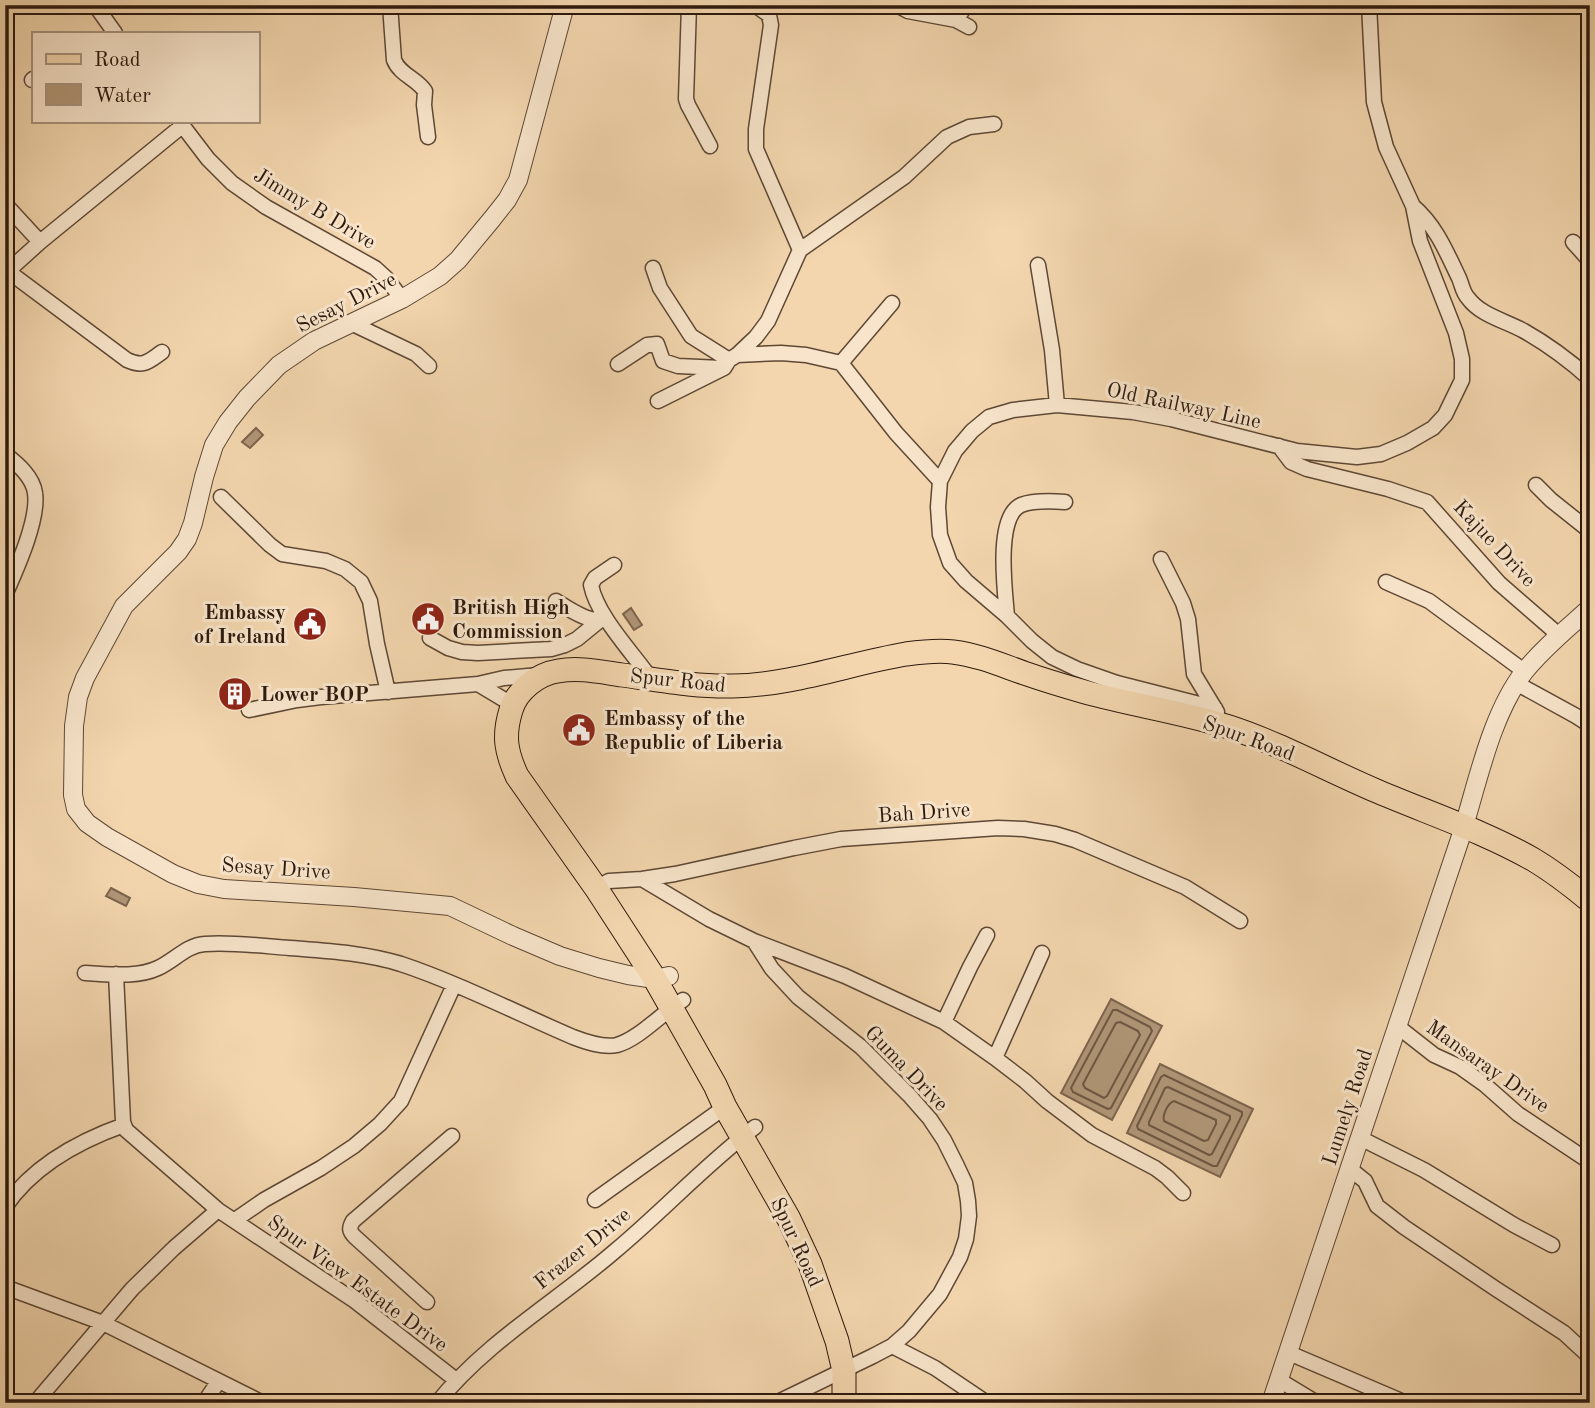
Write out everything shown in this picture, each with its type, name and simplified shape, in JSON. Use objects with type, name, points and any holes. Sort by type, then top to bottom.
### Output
[{"type":"main road","name":"Spur Road","points":[[570,839],[531,771],[523,754],[520,738],[522,720],[529,706],[549,688],[564,683],[583,683],[690,699],[759,700],[907,661],[928,652],[953,652],[1086,692],[1229,727],[1289,751],[1462,832],[1534,875],[1590,918]]},
{"type":"main road","name":"Spur Road","points":[[542,675],[574,669],[694,685],[734,686],[907,661],[925,665],[966,667],[1075,701],[1220,740],[1373,804],[1462,832],[1536,861],[1590,901]]},
{"type":"main road","points":[[513,705],[523,691],[542,675]]},
{"type":"main road","name":"Spur Road","points":[[513,705],[507,725],[506,744],[517,776],[570,839],[603,884],[662,977],[795,1215],[822,1255],[836,1293],[851,1367],[860,1396],[859,1403]]},
{"type":"main road","name":"Spur Road","points":[[721,1082],[725,1107],[749,1132]]},
{"type":"main road","name":"Spur Road","points":[[845,1403],[851,1367]]},
{"type":"street","points":[[95,5],[107,30]]},
{"type":"street","points":[[390,5],[394,60],[397,67],[415,80],[425,92],[428,137]]},
{"type":"street","name":"Sesay Drive","points":[[565,5],[518,180],[507,200],[457,260],[440,276],[402,299],[314,341],[279,365],[234,414],[214,445],[187,539],[178,552],[124,606],[85,678],[78,697],[74,726],[72,795],[76,810],[107,837],[173,874],[198,884],[224,889],[450,906],[560,956],[628,975],[662,977]]},
{"type":"street","points":[[689,5],[686,99],[710,146]]},
{"type":"street","points":[[755,5],[769,15],[771,25],[756,129],[757,149],[800,250]]},
{"type":"street","points":[[897,5],[908,11],[956,20],[969,27]]},
{"type":"street","points":[[956,20],[967,5]]},
{"type":"street","name":"Old Railway Line","points":[[1215,708],[1077,670],[1052,657],[1032,641],[950,563],[940,535],[940,481],[955,451],[972,431],[989,417],[1013,410],[1057,405],[1133,412],[1297,451],[1357,457],[1381,454],[1407,443],[1433,428],[1445,415],[1462,380],[1462,359],[1456,332],[1420,241],[1413,206],[1386,147],[1374,102],[1369,5]]},
{"type":"street","points":[[162,352],[139,365],[127,360],[7,270],[181,123]]},
{"type":"street","name":"Jimmy B Drive","points":[[181,123],[208,159],[232,183],[267,207],[375,268],[402,299]]},
{"type":"street","points":[[658,401],[730,361],[756,337],[768,321],[800,250],[904,177],[947,137],[969,127],[994,124]]},
{"type":"street","points":[[5,204],[40,242]]},
{"type":"street","name":"Old Railway Line","points":[[1413,206],[1426,217],[1434,229],[1467,298],[1479,309],[1526,332],[1549,347],[1590,379]]},
{"type":"street","points":[[1573,242],[1590,261]]},
{"type":"street","points":[[1038,265],[1052,350],[1057,405]]},
{"type":"street","points":[[653,268],[660,288],[691,336],[730,361]]},
{"type":"street","points":[[841,363],[892,303]]},
{"type":"street","points":[[351,323],[416,354],[429,366]]},
{"type":"street","points":[[618,364],[647,345],[657,344],[663,361],[678,366],[781,353],[806,355],[841,363],[895,433],[940,481]]},
{"type":"street","name":"Kajue Drive","points":[[1279,446],[1291,462],[1307,469],[1388,489],[1427,502],[1499,583],[1560,636]]},
{"type":"street","points":[[5,454],[27,474],[35,492],[34,514],[27,539],[5,595]]},
{"type":"street","points":[[1536,485],[1590,531]]},
{"type":"street","points":[[221,497],[282,554],[326,561],[345,569],[361,582],[370,601],[388,692]]},
{"type":"street","points":[[1007,616],[1004,548],[1006,526],[1011,513],[1022,505],[1065,502]]},
{"type":"street","points":[[1161,559],[1188,619],[1194,674],[1229,727]]},
{"type":"street","points":[[614,565],[595,578],[591,585],[592,593],[603,620],[652,679]]},
{"type":"street","points":[[1386,582],[1429,601],[1520,677],[1590,725]]},
{"type":"street","points":[[556,601],[569,609],[603,620]]},
{"type":"street","name":"Lumely Road","points":[[1271,1403],[1502,710],[1520,677],[1540,653],[1590,608]]},
{"type":"street","points":[[430,638],[462,652],[551,649],[577,639],[603,620]]},
{"type":"street","points":[[249,710],[309,698],[478,684],[504,678],[542,675]]},
{"type":"street","points":[[478,684],[513,705]]},
{"type":"street","name":"Bah Drive","points":[[603,884],[642,879],[841,839],[934,831],[1024,829],[1075,840],[1185,887],[1240,921]]},
{"type":"street","points":[[642,879],[709,919],[754,941],[845,976],[944,1022],[995,1058],[1092,1135],[1155,1168],[1183,1193]]},
{"type":"street","points":[[944,1022],[987,936]]},
{"type":"street","name":"Guma Drive","points":[[754,941],[772,969],[798,997],[861,1047],[930,1119],[944,1140],[965,1183],[969,1216],[960,1257],[940,1294],[909,1331],[892,1346],[776,1403]]},
{"type":"street","points":[[85,974],[145,972],[159,968],[196,945],[207,944],[354,954],[402,965],[593,1044],[615,1045],[631,1039],[676,1003]]},
{"type":"street","points":[[995,1058],[1042,953]]},
{"type":"street","points":[[5,1207],[16,1190],[67,1152],[96,1135],[124,1125],[116,974]]},
{"type":"street","name":"Spur View Estate Drive","points":[[235,1220],[264,1200],[321,1168],[380,1124],[401,1101],[454,985]]},
{"type":"street","name":"Mansaray Drive","points":[[1397,1026],[1434,1055],[1460,1067],[1518,1114],[1590,1162]]},
{"type":"street","points":[[595,1199],[725,1107]]},
{"type":"street","name":"Spur View Estate Drive","points":[[124,1125],[135,1139],[218,1210],[355,1301],[456,1380]]},
{"type":"street","name":"Frazer Drive","points":[[438,1403],[456,1380],[494,1345],[615,1252],[700,1172],[749,1132]]},
{"type":"street","points":[[427,1302],[355,1237],[349,1227],[452,1136]]},
{"type":"street","points":[[1360,1138],[1424,1170],[1552,1245]]},
{"type":"street","points":[[1350,1169],[1365,1181],[1374,1201],[1386,1213],[1564,1333],[1590,1357]]},
{"type":"street","points":[[35,1403],[132,1289],[218,1210]]},
{"type":"street","points":[[5,1287],[103,1323],[263,1403]]},
{"type":"street","points":[[892,1346],[935,1368],[987,1403]]},
{"type":"street","points":[[1289,1353],[1406,1403]]},
{"type":"street","points":[[1279,1380],[1317,1403]]},
{"type":"street","points":[[204,1403],[218,1382]]},
{"type":"water","points":[[256,428],[263,435],[250,448],[242,442]]},
{"type":"water","points":[[631,608],[642,625],[634,630],[623,614]]},
{"type":"water","points":[[111,888],[130,898],[126,906],[106,896]]},
{"type":"water","points":[[1111,999],[1162,1026],[1112,1120],[1061,1093]]},
{"type":"water","points":[[1160,1064],[1253,1109],[1220,1177],[1127,1133]]},
{"type":"place","name":"British High Commission","points":[[428,619]]},
{"type":"place","name":"Embassy of Ireland","points":[[310,624]]},
{"type":"place","name":"Lower BOP","points":[[235,694]]},
{"type":"place","name":"Embassy of the Republic of Liberia","points":[[579,730]]}]
